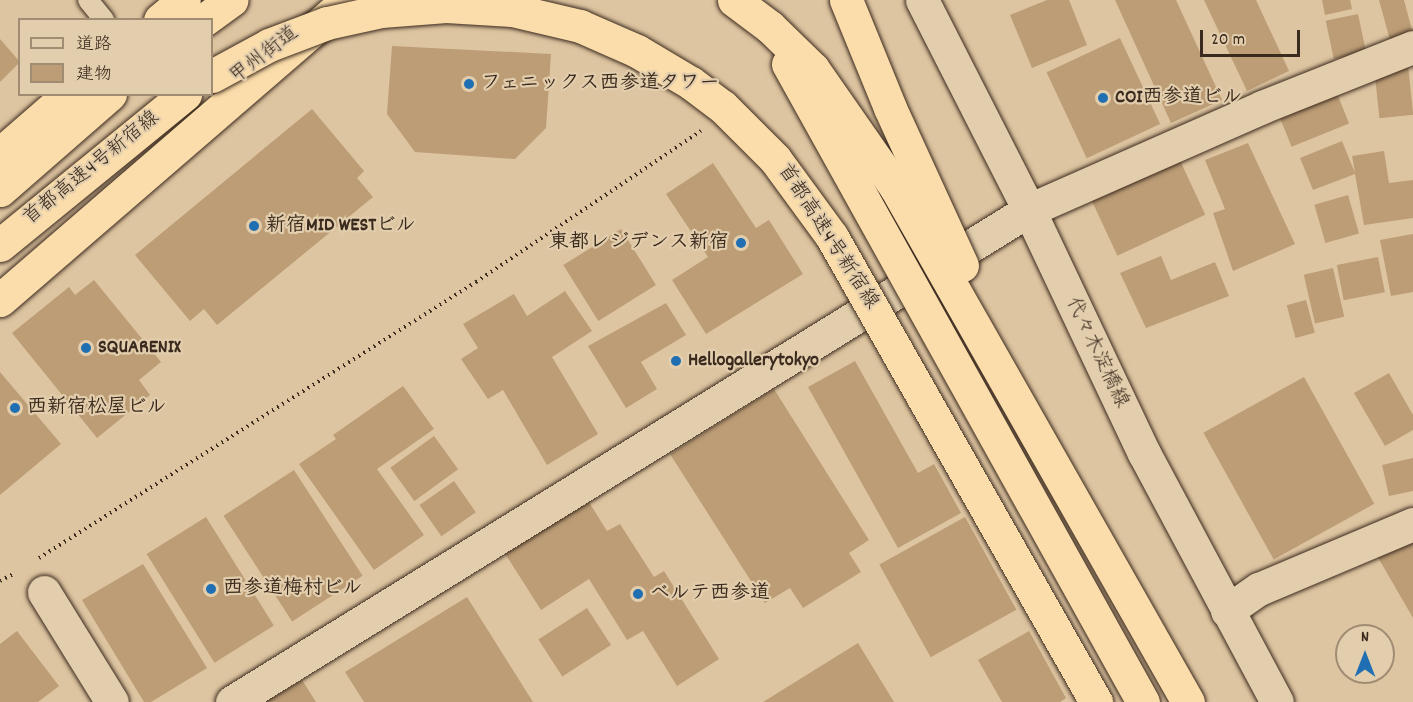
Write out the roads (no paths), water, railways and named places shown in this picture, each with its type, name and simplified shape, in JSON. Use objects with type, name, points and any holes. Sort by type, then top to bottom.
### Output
[{"type":"highway","points":[[150,18],[172,0]]},
{"type":"highway","points":[[162,18],[184,0]]},
{"type":"highway","points":[[176,18],[196,0]]},
{"type":"highway","points":[[207,18],[232,0]]},
{"type":"highway","name":"甲州街道","points":[[0,271],[335,0]]},
{"type":"highway","points":[[0,300],[347,0]]},
{"type":"highway","points":[[734,0],[792,46],[856,127],[896,188],[1048,451],[1188,702]]},
{"type":"highway","points":[[757,0],[769,28],[1143,702]]},
{"type":"highway","points":[[846,0],[895,118],[1048,451]]},
{"type":"highway","name":"首都高速4号新宿線","points":[[213,75],[268,45],[327,23],[414,7],[468,6],[512,10],[580,26],[637,51],[691,83],[722,106],[775,159],[831,237],[1096,702]]},
{"type":"highway","points":[[0,139],[53,96]]},
{"type":"highway","points":[[0,154],[67,96]]},
{"type":"highway","points":[[0,167],[85,96]]},
{"type":"highway","points":[[0,190],[109,96]]},
{"type":"highway","name":"首都高速4号新宿線","points":[[0,245],[183,96]]},
{"type":"street","name":"代々木淀橋線","points":[[922,0],[1029,210],[1091,346],[1227,611],[1277,702]]},
{"type":"street","points":[[232,702],[1029,210],[1262,107],[1413,47]]},
{"type":"street","points":[[1227,611],[1259,589],[1413,524]]},
{"type":"street","points":[[44,592],[112,702]]},
{"type":"lane","points":[[88,0],[102,18]]},
{"type":"place","name":"フェニックス西参道タワー","points":[[469,84]]},
{"type":"place","name":"COI西参道ビル","points":[[1103,98]]},
{"type":"place","name":"新宿MID WESTビル","points":[[254,226]]},
{"type":"place","name":"東都レジデンス新宿","points":[[741,243]]},
{"type":"place","name":"SQUARENIX","points":[[86,348]]},
{"type":"place","name":"Hellogallerytokyo","points":[[676,361]]},
{"type":"place","name":"西新宿松屋ビル","points":[[15,408]]},
{"type":"place","name":"西参道梅村ビル","points":[[211,589]]},
{"type":"place","name":"ベルテ西参道","points":[[638,594]]}]
